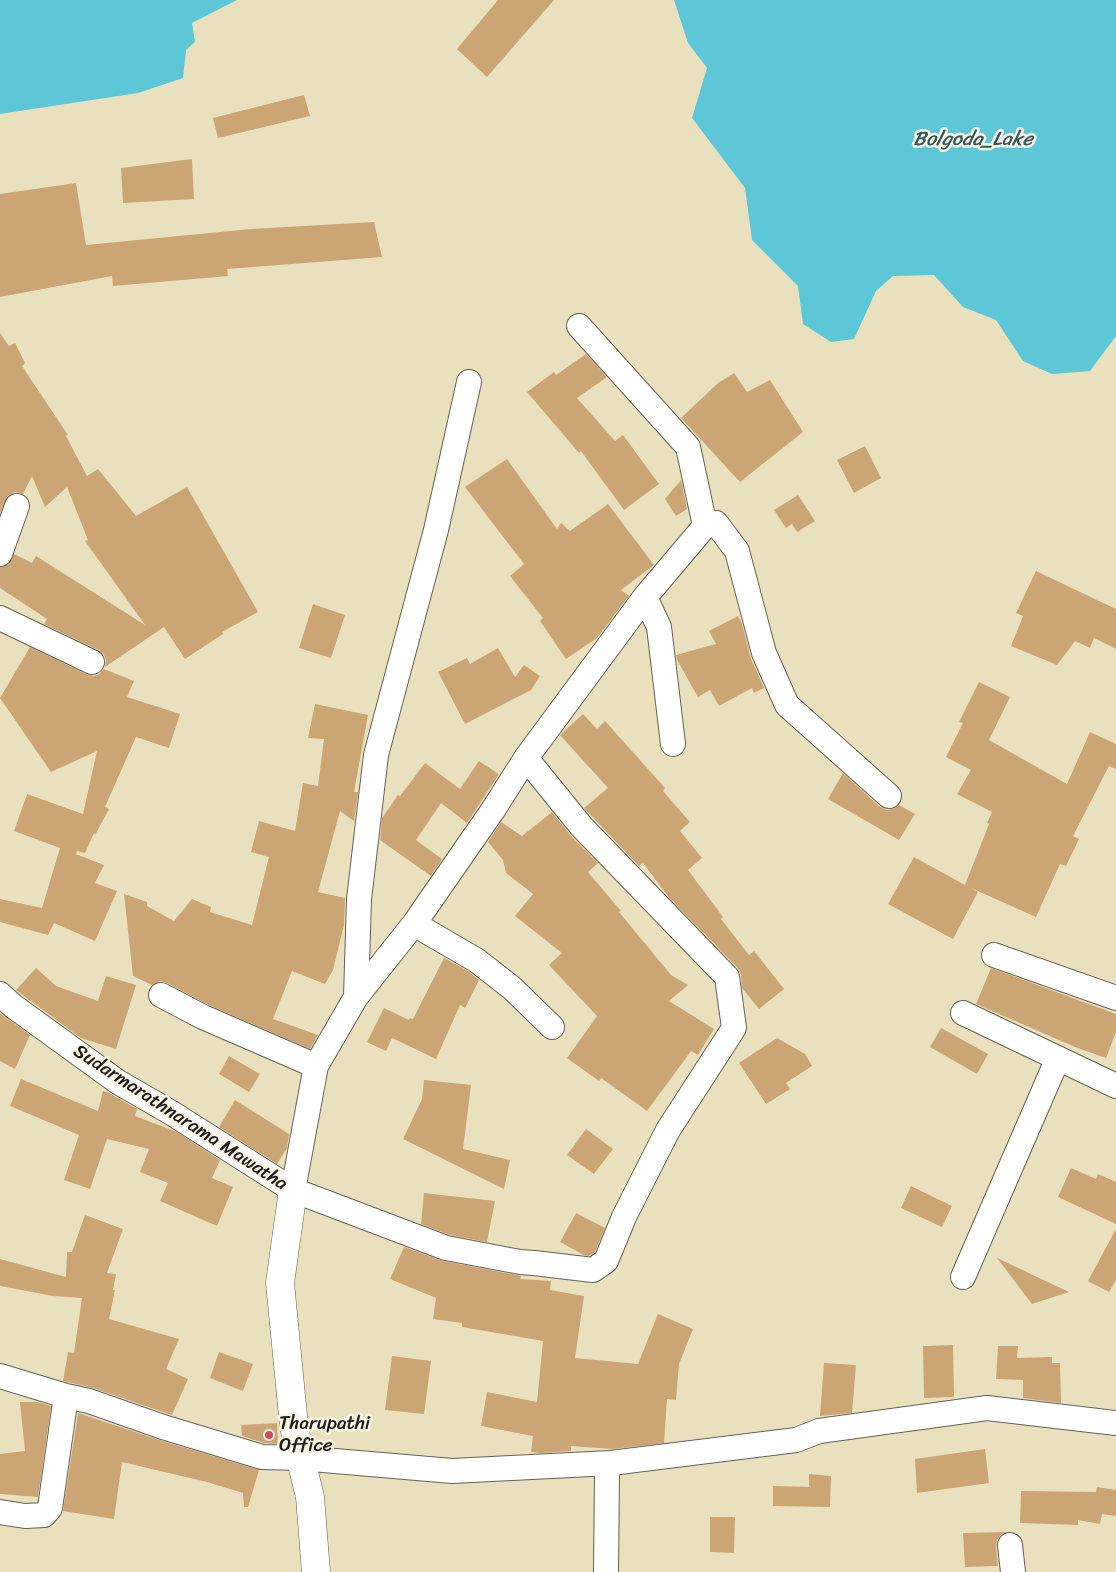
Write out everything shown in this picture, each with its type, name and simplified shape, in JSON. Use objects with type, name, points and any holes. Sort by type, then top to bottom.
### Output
[{"type":"street","points":[[579,326],[688,447],[705,526]]},
{"type":"street","points":[[356,996],[360,899],[376,755],[436,530],[469,382]]},
{"type":"street","points":[[0,554],[17,506]]},
{"type":"street","points":[[526,758],[581,826],[727,977],[734,1028],[668,1130],[624,1217],[606,1261],[593,1270],[520,1262],[446,1248],[293,1190],[316,1066],[356,996],[414,924],[493,810],[526,758],[645,597],[705,526],[716,523],[737,551],[764,653],[787,705],[889,796]]},
{"type":"street","points":[[645,597],[659,627],[673,744]]},
{"type":"street","points":[[0,618],[92,662]]},
{"type":"street","points":[[414,924],[476,960],[512,988],[552,1027]]},
{"type":"street","points":[[994,955],[1116,998]]},
{"type":"street","name":"Sudarmarathnarama Mawatha","points":[[0,994],[13,1006],[118,1082],[170,1112],[293,1190],[280,1283],[294,1426],[310,1497],[316,1572]]},
{"type":"street","points":[[161,995],[203,1017],[316,1066]]},
{"type":"street","points":[[963,1014],[1116,1086]]},
{"type":"street","points":[[963,1277],[1058,1058]]},
{"type":"street","points":[[0,1376],[88,1401],[262,1458],[300,1458],[452,1471],[610,1463],[796,1440],[819,1431],[987,1408],[1116,1423]]},
{"type":"street","points":[[0,1512],[25,1516],[44,1515],[50,1508],[66,1396]]},
{"type":"street","points":[[606,1572],[607,1474],[610,1463]]},
{"type":"street","points":[[1010,1545],[1013,1572]]},
{"type":"water","points":[[0,0],[237,0],[192,23],[195,42],[186,50],[183,78],[138,93],[0,114]]},
{"type":"water","name":"Bolgoda_Lake","points":[[674,0],[1116,0],[1116,336],[1090,371],[1052,374],[1023,361],[996,320],[963,307],[934,275],[893,276],[876,291],[854,339],[831,342],[803,324],[798,286],[752,240],[745,188],[692,118],[707,68],[688,43]]},
{"type":"building","points":[[498,0],[554,0],[487,77],[457,49]]},
{"type":"building","points":[[304,95],[310,116],[218,138],[213,118]]},
{"type":"building","points":[[192,159],[194,199],[123,203],[121,168]]},
{"type":"building","points":[[76,183],[86,245],[251,229],[374,222],[382,257],[227,269],[228,276],[113,286],[112,276],[0,297],[0,194]]},
{"type":"building","points":[[0,333],[9,346],[15,343],[25,363],[22,366],[68,435],[66,436],[87,476],[98,469],[136,516],[187,487],[258,612],[222,632],[223,634],[185,659],[164,627],[105,667],[106,660],[104,655],[98,650],[44,624],[47,619],[0,588],[0,567],[9,564],[14,554],[32,563],[36,556],[145,625],[85,541],[88,540],[67,487],[45,507],[32,476],[23,494],[15,492],[8,496],[0,513]]},
{"type":"building","points":[[586,354],[607,377],[577,398],[615,441],[623,435],[659,484],[624,510],[581,451],[579,453],[527,392],[554,372],[556,375]]},
{"type":"building","points":[[734,373],[747,392],[770,380],[803,432],[740,482],[681,418],[718,383]]},
{"type":"building","points":[[865,446],[881,478],[854,493],[837,460]]},
{"type":"building","points":[[507,459],[557,529],[561,523],[570,531],[608,504],[654,565],[621,590],[629,596],[597,638],[566,659],[540,621],[543,618],[510,576],[524,564],[465,487]]},
{"type":"building","points":[[681,480],[687,509],[676,516],[665,499]]},
{"type":"building","points":[[798,495],[815,521],[797,532],[792,524],[786,528],[774,510]]},
{"type":"building","points":[[1036,571],[1116,609],[1116,649],[1094,638],[1090,648],[1075,641],[1057,665],[1011,646],[1023,616],[1016,613]]},
{"type":"building","points":[[313,604],[345,615],[331,658],[299,648]]},
{"type":"building","points":[[738,616],[742,624],[751,659],[764,688],[754,693],[752,688],[719,706],[710,690],[698,697],[676,655],[716,644],[709,631]]},
{"type":"building","points":[[30,647],[86,674],[94,676],[104,669],[134,681],[127,697],[180,714],[169,748],[136,737],[105,807],[109,809],[95,835],[94,833],[85,853],[77,851],[76,854],[104,865],[95,883],[117,891],[95,941],[54,923],[48,935],[0,922],[0,899],[42,908],[60,848],[14,831],[27,794],[83,814],[97,751],[51,772],[0,698]]},
{"type":"building","points":[[498,648],[515,677],[524,665],[540,676],[531,690],[465,724],[438,672],[467,658],[470,664]]},
{"type":"building","points":[[979,682],[1010,697],[989,740],[1067,784],[1090,732],[1116,744],[1116,769],[1109,766],[1073,836],[1079,839],[1066,866],[1060,864],[1036,917],[971,888],[978,892],[953,939],[888,904],[914,857],[965,885],[992,812],[957,794],[971,770],[946,757],[963,723],[959,722]]},
{"type":"building","points":[[315,704],[368,715],[354,792],[358,792],[354,821],[340,811],[318,892],[345,898],[344,925],[333,970],[325,984],[292,971],[273,1019],[318,1035],[310,1049],[209,1005],[167,983],[160,981],[152,985],[133,976],[124,894],[147,902],[147,906],[174,921],[192,899],[211,907],[210,912],[252,925],[269,857],[251,852],[259,821],[295,831],[303,783],[318,786],[324,739],[308,738]]},
{"type":"building","points":[[583,714],[597,729],[605,721],[665,788],[663,791],[690,822],[680,831],[702,858],[688,870],[723,917],[721,919],[749,955],[754,951],[784,989],[759,1009],[742,988],[741,975],[737,967],[670,899],[643,863],[639,866],[584,808],[608,788],[560,735]]},
{"type":"building","points":[[479,761],[499,774],[467,823],[441,803],[416,840],[442,859],[431,876],[380,840],[382,818],[398,795],[400,796],[425,763],[460,789]]},
{"type":"building","points":[[843,773],[880,807],[887,810],[899,805],[915,814],[899,840],[828,799]]},
{"type":"building","points":[[552,812],[571,836],[598,863],[588,872],[621,911],[619,912],[671,975],[688,985],[669,1001],[714,1029],[698,1055],[691,1051],[647,1111],[601,1078],[599,1081],[567,1058],[597,1016],[549,965],[562,953],[515,916],[533,894],[506,873],[503,860],[488,842],[501,822],[522,836]]},
{"type":"building","points":[[444,958],[468,971],[479,980],[465,1008],[460,1005],[436,1059],[392,1038],[386,1051],[367,1042],[384,1008],[409,1020],[410,1018],[413,1019]]},
{"type":"building","points":[[36,968],[56,986],[98,1001],[106,976],[136,985],[116,1049],[81,1038],[16,990]]},
{"type":"building","points":[[991,968],[1116,1014],[1116,1032],[1106,1058],[1075,1047],[976,1004]]},
{"type":"building","points":[[0,1013],[30,1035],[15,1069],[0,1061]]},
{"type":"building","points":[[941,1028],[988,1054],[977,1074],[930,1047]]},
{"type":"building","points":[[777,1038],[805,1054],[812,1066],[786,1083],[790,1089],[766,1104],[739,1063]]},
{"type":"building","points":[[229,1056],[260,1074],[249,1092],[219,1074]]},
{"type":"building","points":[[21,1079],[98,1111],[103,1091],[109,1093],[137,1109],[135,1116],[177,1132],[220,1160],[212,1178],[233,1187],[217,1226],[160,1201],[168,1183],[140,1172],[149,1149],[107,1139],[90,1189],[64,1180],[79,1135],[10,1106]]},
{"type":"building","points":[[424,1080],[471,1085],[463,1149],[510,1160],[504,1189],[403,1139],[422,1099]]},
{"type":"building","points":[[235,1100],[289,1134],[287,1148],[277,1164],[219,1127]]},
{"type":"building","points":[[586,1129],[613,1149],[594,1174],[567,1155]]},
{"type":"building","points":[[1071,1168],[1096,1179],[1098,1174],[1116,1182],[1116,1224],[1058,1197]]},
{"type":"building","points":[[911,1186],[952,1206],[942,1227],[901,1208]]},
{"type":"building","points":[[424,1193],[495,1201],[487,1242],[450,1235],[421,1224]]},
{"type":"building","points":[[576,1213],[605,1228],[595,1252],[589,1256],[560,1242]]},
{"type":"building","points":[[85,1215],[123,1229],[107,1273],[116,1274],[109,1319],[179,1339],[166,1369],[188,1379],[172,1415],[93,1388],[63,1381],[68,1352],[74,1353],[82,1298],[53,1296],[0,1286],[0,1259],[66,1277],[67,1252],[72,1252]]},
{"type":"building","points":[[1116,1229],[1116,1280],[1109,1292],[1088,1281]]},
{"type":"building","points":[[404,1247],[443,1261],[521,1276],[520,1279],[551,1281],[550,1290],[584,1296],[575,1358],[638,1364],[658,1314],[693,1329],[679,1364],[676,1400],[667,1399],[664,1443],[613,1449],[571,1446],[571,1451],[541,1453],[531,1452],[533,1436],[481,1426],[487,1392],[537,1402],[543,1341],[462,1327],[462,1323],[433,1319],[436,1298],[390,1279]]},
{"type":"building","points":[[997,1258],[1069,1292],[1032,1304]]},
{"type":"building","points":[[953,1345],[954,1397],[924,1398],[923,1346]]},
{"type":"building","points":[[998,1346],[1018,1346],[1017,1358],[1052,1357],[1052,1363],[1060,1363],[1061,1403],[1023,1398],[1023,1380],[996,1379]]},
{"type":"building","points":[[219,1352],[253,1364],[243,1391],[210,1378]]},
{"type":"building","points":[[392,1356],[431,1361],[424,1414],[385,1410]]},
{"type":"building","points":[[824,1363],[856,1365],[852,1413],[820,1416]]},
{"type":"building","points":[[20,1402],[38,1402],[51,1406],[38,1497],[0,1494],[0,1454],[25,1451]]},
{"type":"building","points":[[78,1413],[259,1470],[248,1507],[244,1507],[243,1493],[207,1482],[122,1462],[114,1519],[63,1511]]},
{"type":"building","points":[[277,1423],[278,1444],[264,1443],[242,1436],[241,1425]]},
{"type":"building","points":[[985,1449],[989,1483],[917,1493],[915,1459]]},
{"type":"building","points":[[809,1474],[831,1476],[830,1507],[773,1506],[773,1486],[809,1487]]},
{"type":"building","points":[[1097,1487],[1116,1490],[1116,1516],[1102,1514],[1100,1524],[1078,1520],[1078,1525],[1020,1523],[1021,1491],[1096,1492]]},
{"type":"building","points":[[710,1517],[735,1517],[734,1553],[710,1552]]},
{"type":"building","points":[[1006,1532],[997,1540],[998,1566],[965,1567],[963,1533]]},
{"type":"place","name":"Tharupathi Office","points":[[269,1435]]}]
